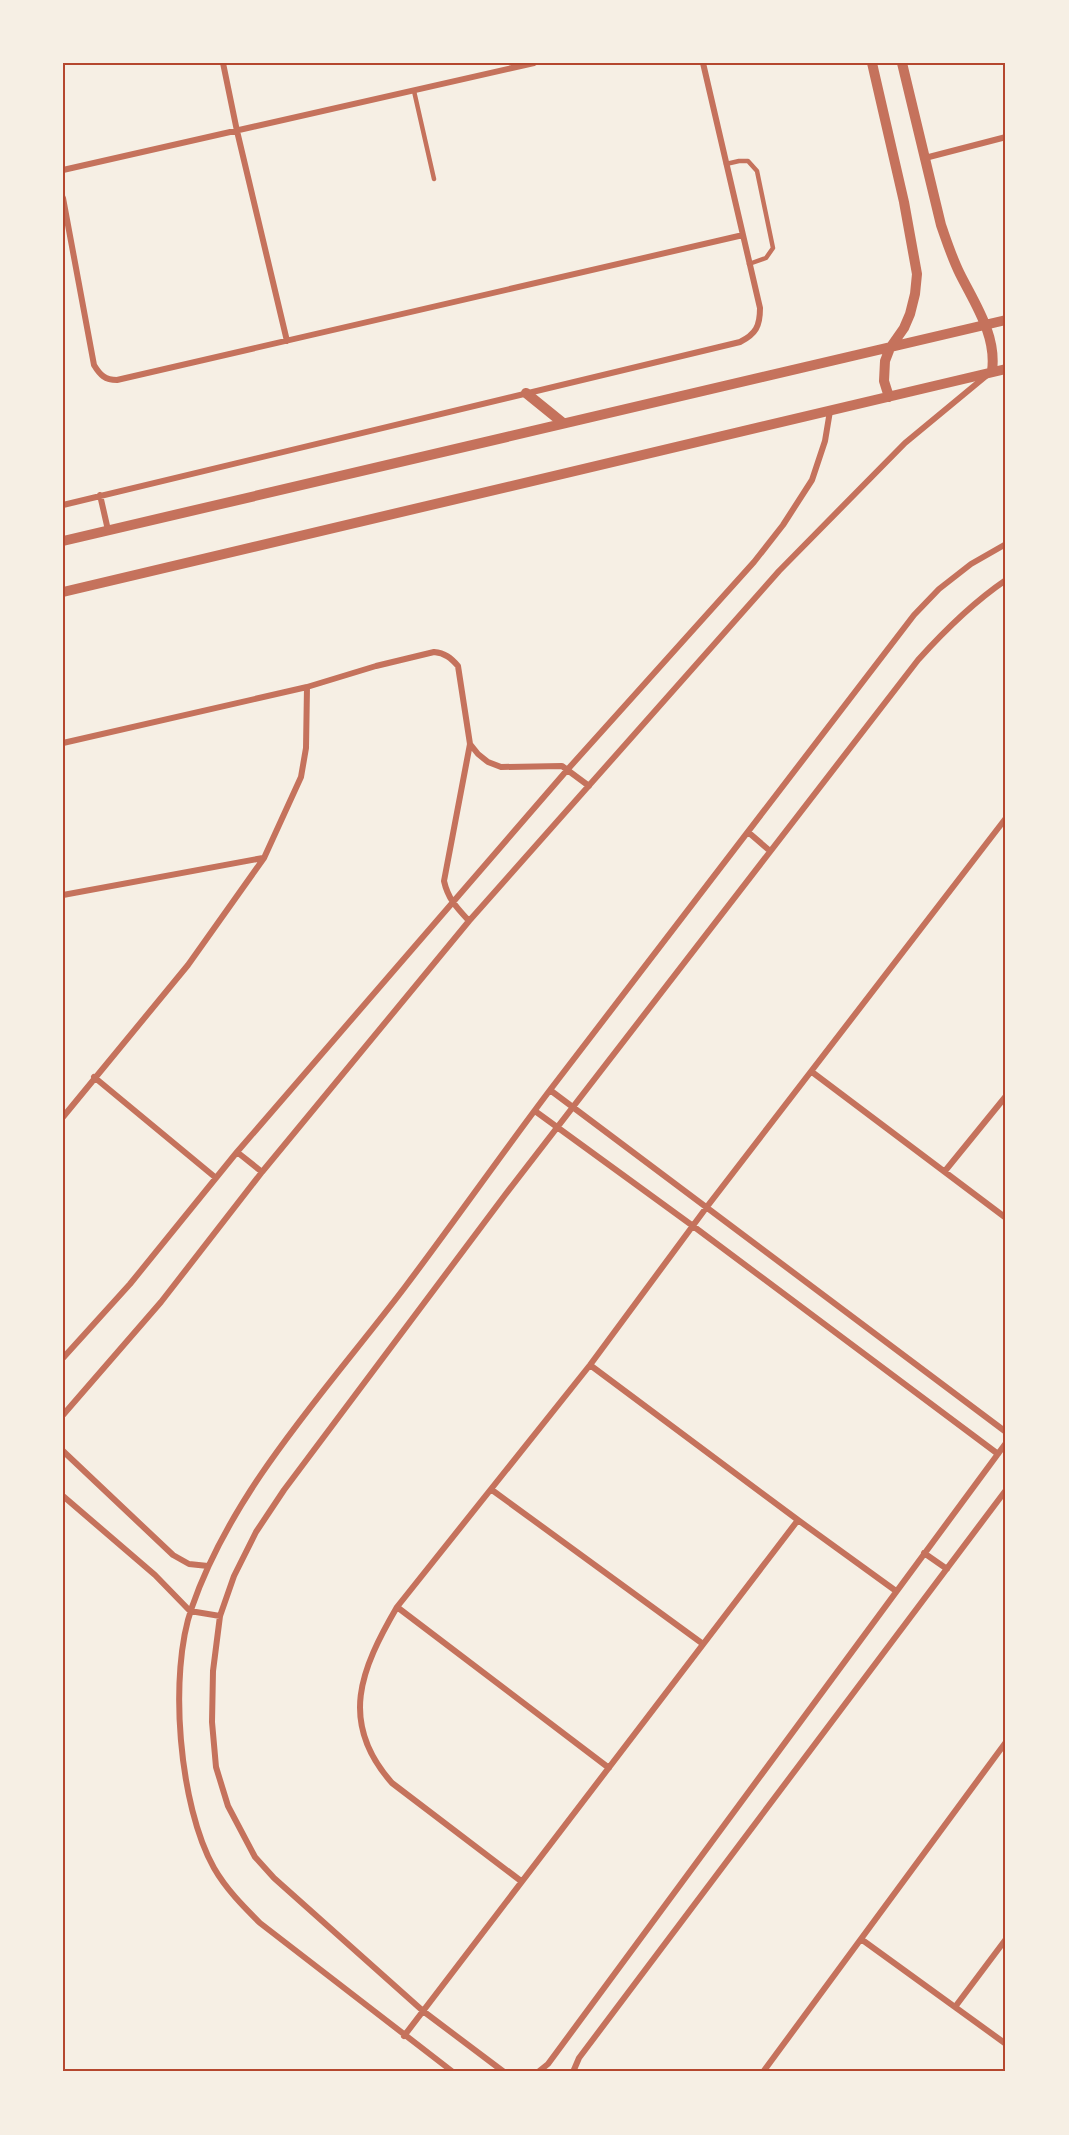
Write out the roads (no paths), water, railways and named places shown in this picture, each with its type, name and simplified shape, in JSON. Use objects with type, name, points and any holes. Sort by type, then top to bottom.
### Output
[{"type":"street","points":[[223,63],[287,341]]},
{"type":"street","points":[[63,170],[534,63]]},
{"type":"street","points":[[63,505],[740,342],[753,335],[760,323],[760,308],[703,63]]},
{"type":"street","points":[[872,63],[904,202],[917,274],[910,314],[904,328],[890,348],[884,370],[884,381],[890,397]]},
{"type":"street","points":[[63,1415],[161,1302],[262,1172],[469,921],[779,571],[905,443],[992,371],[994,357],[984,324],[950,251],[941,225],[902,63]]},
{"type":"street","points":[[925,158],[1006,137]]},
{"type":"street","points":[[63,198],[94,365],[99,373],[108,380],[117,380],[743,236]]},
{"type":"street","points":[[63,541],[1006,320]]},
{"type":"street","points":[[63,592],[1006,369]]},
{"type":"street","points":[[526,393],[563,423]]},
{"type":"street","points":[[63,1358],[130,1284],[237,1152],[452,902],[754,562],[783,525],[813,480],[825,441],[830,411]]},
{"type":"street","points":[[99,495],[108,530]]},
{"type":"street","points":[[453,2072],[260,1923],[236,1899],[216,1871],[203,1845],[184,1770],[180,1722],[181,1663],[190,1611],[208,1566],[248,1494],[298,1424],[404,1288],[550,1090],[914,615],[939,589],[971,564],[1006,544]]},
{"type":"street","points":[[504,2072],[423,2011],[274,1878],[255,1857],[228,1806],[216,1767],[212,1722],[213,1671],[220,1616],[234,1576],[252,1541],[284,1490],[572,1107],[918,660],[949,625],[1006,580]]},
{"type":"street","points":[[63,743],[307,687],[376,666],[434,652],[442,653],[453,659],[458,666],[470,744],[444,881],[446,893],[469,921]]},
{"type":"street","points":[[63,1117],[188,965],[264,858],[301,777],[306,748],[307,687]]},
{"type":"street","points":[[470,744],[483,758],[501,767],[556,765],[568,769],[590,786]]},
{"type":"street","points":[[521,1881],[392,1783],[378,1768],[363,1732],[360,1705],[364,1674],[375,1644],[397,1607],[590,1365],[706,1208],[1006,818]]},
{"type":"street","points":[[748,832],[770,852]]},
{"type":"street","points":[[63,895],[264,858]]},
{"type":"street","points":[[812,1072],[1006,1218]]},
{"type":"street","points":[[94,1077],[216,1178]]},
{"type":"street","points":[[550,1090],[1006,1432]]},
{"type":"street","points":[[945,1171],[1006,1096]]},
{"type":"street","points":[[535,1111],[998,1454]]},
{"type":"street","points":[[237,1152],[262,1172]]},
{"type":"street","points":[[590,1365],[896,1592]]},
{"type":"street","points":[[538,2072],[548,2064],[1006,1443]]},
{"type":"street","points":[[63,1451],[174,1555],[189,1564],[208,1566]]},
{"type":"street","points":[[492,1490],[703,1644]]},
{"type":"street","points":[[573,2072],[579,2058],[1006,1490]]},
{"type":"street","points":[[63,1496],[155,1575],[190,1611],[220,1616]]},
{"type":"street","points":[[404,2036],[798,1520]]},
{"type":"street","points":[[924,1553],[947,1569]]},
{"type":"street","points":[[397,1607],[609,1768]]},
{"type":"street","points":[[764,2072],[1006,1742]]},
{"type":"street","points":[[861,1939],[1006,2044]]},
{"type":"street","points":[[955,2007],[1006,1939]]},
{"type":"lane","points":[[414,92],[434,179]]},
{"type":"lane","points":[[726,164],[748,161],[757,171],[773,248],[766,258],[749,264]]}]
